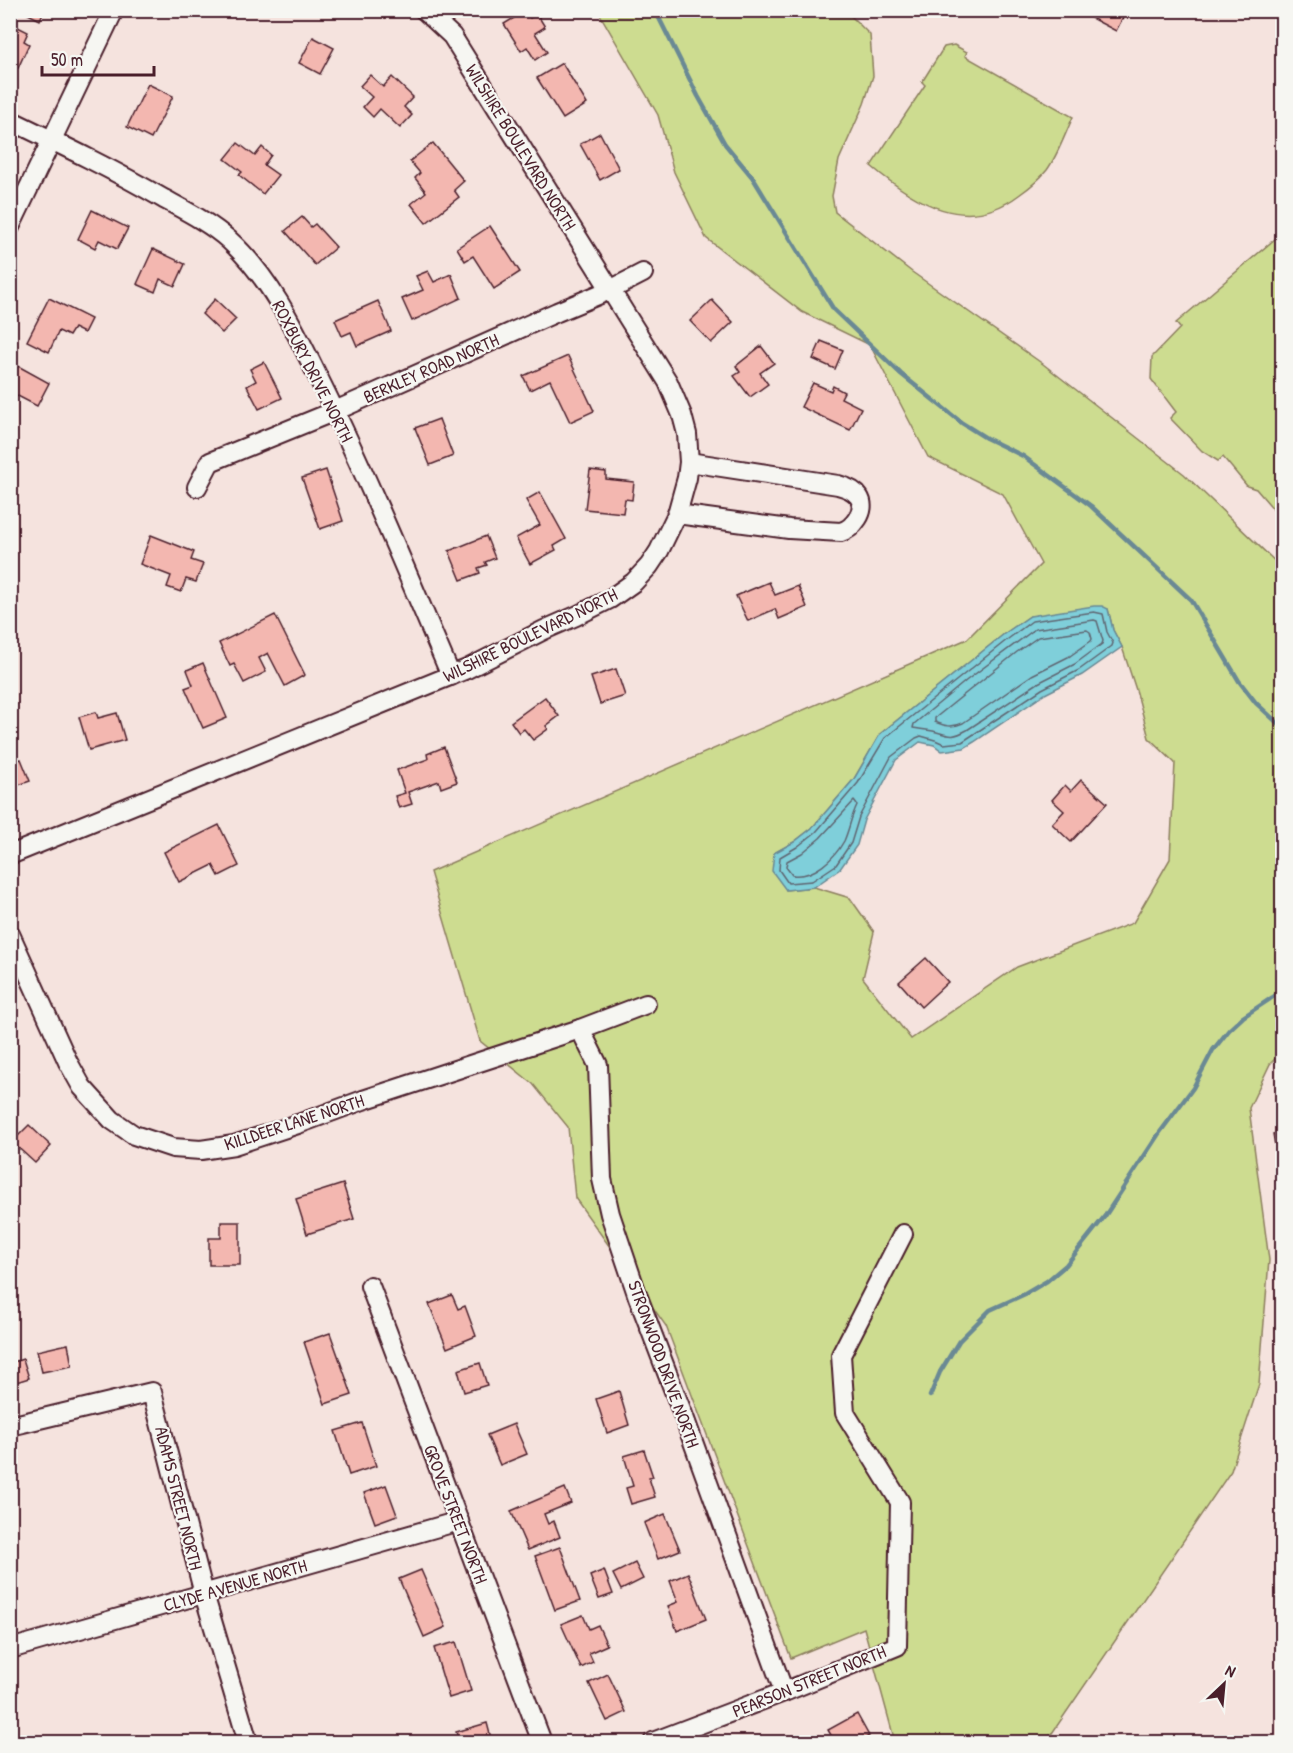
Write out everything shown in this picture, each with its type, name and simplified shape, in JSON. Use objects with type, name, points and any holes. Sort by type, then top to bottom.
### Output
[{"type":"street","points":[[10,227],[114,10]]},
{"type":"street","name":"WILSHIRE BOULEVARD NORTH","points":[[10,855],[451,676],[610,598],[634,582],[659,551],[677,514],[689,462],[687,434],[682,415],[668,382],[452,36],[424,10]]},
{"type":"street","name":"ROXBURY DRIVE NORTH","points":[[10,120],[160,196],[206,222],[229,240],[252,265],[277,299],[299,338],[386,522],[451,676]]},
{"type":"street","name":"BERKLEY ROAD NORTH","points":[[197,487],[210,462],[334,411],[546,316],[610,290],[643,273]]},
{"type":"street","points":[[677,514],[789,529],[841,532],[853,525],[859,515],[861,506],[859,497],[848,488],[689,462]]},
{"type":"street","name":"KILLDEER LANE NORTH","points":[[10,934],[68,1062],[82,1087],[112,1120],[134,1135],[173,1148],[201,1150],[234,1145],[580,1029],[646,1004]]},
{"type":"street","name":"STRONWOOD DRIVE NORTH","points":[[580,1029],[598,1065],[602,1179],[610,1214],[638,1297],[784,1692]]},
{"type":"street","name":"PEARSON STREET NORTH","points":[[653,1743],[897,1646],[900,1502],[845,1413],[841,1355],[903,1234]]},
{"type":"street","name":"GROVE STREET NORTH","points":[[370,1286],[542,1743]]},
{"type":"street","name":"ADAMS STREET NORTH","points":[[10,1426],[152,1392],[204,1594],[248,1743]]},
{"type":"street","name":"CLYDE AVENUE NORTH","points":[[10,1649],[459,1521]]},
{"type":"green space","points":[[598,11],[846,11],[870,35],[873,76],[864,104],[839,160],[832,196],[835,212],[912,272],[1043,364],[1184,474],[1282,568],[1282,1052],[1270,1064],[1249,1108],[1269,1260],[1259,1384],[1231,1471],[1046,1742],[895,1742],[864,1628],[791,1658],[666,1326],[575,1198],[568,1127],[533,1084],[480,1041],[430,872],[967,639],[1041,564],[1003,494],[928,457],[870,345],[802,312],[706,238],[674,172],[658,115]],"holes":[[[1108,609],[1113,630],[1122,647],[1149,738],[1175,763],[1170,859],[1133,923],[1017,967],[911,1039],[863,978],[874,932],[850,898],[814,887],[786,890],[774,853],[794,842],[812,828],[854,779],[880,734],[1004,634],[1030,616]]]},
{"type":"green space","points":[[954,45],[967,52],[965,56],[1073,117],[1055,158],[1041,177],[999,207],[980,213],[960,213],[923,202],[905,192],[871,166],[925,85],[922,82],[944,47]]},
{"type":"green space","points":[[1282,233],[1282,519],[1256,489],[1247,486],[1223,457],[1218,461],[1202,451],[1170,418],[1176,412],[1151,379],[1152,357],[1180,328],[1176,323]]},
{"type":"water","points":[[1094,606],[1108,609],[1113,630],[1122,647],[1082,675],[1045,694],[964,748],[942,751],[934,745],[920,742],[896,760],[864,820],[857,845],[840,869],[814,887],[786,890],[772,871],[774,853],[794,842],[812,828],[854,779],[880,734],[1004,634],[1030,616]]},
{"type":"building","points":[[20,10],[44,10],[40,20]]},
{"type":"building","points":[[526,10],[530,18],[537,14],[545,27],[535,33],[547,52],[535,60],[527,47],[521,51],[504,24],[514,18],[509,11]]},
{"type":"building","points":[[1076,10],[1127,10],[1116,31]]},
{"type":"building","points":[[10,23],[28,32],[24,41],[29,44],[18,68],[12,66],[10,69]]},
{"type":"building","points":[[313,37],[334,48],[320,74],[299,63]]},
{"type":"building","points":[[562,63],[587,104],[563,119],[537,78]]},
{"type":"building","points":[[370,75],[383,87],[392,77],[413,97],[404,107],[412,115],[400,128],[380,109],[373,117],[363,107],[372,97],[360,86]]},
{"type":"building","points":[[148,84],[173,96],[151,139],[127,127]]},
{"type":"building","points":[[600,133],[619,169],[600,180],[580,144]]},
{"type":"building","points":[[238,143],[255,156],[262,147],[271,155],[264,165],[278,175],[263,194],[239,175],[242,172],[225,159]]},
{"type":"building","points":[[433,143],[464,181],[454,190],[459,197],[426,223],[411,204],[426,192],[415,178],[420,173],[410,161]]},
{"type":"building","points":[[92,210],[128,228],[117,249],[99,240],[95,248],[78,239]]},
{"type":"building","points":[[302,217],[311,227],[315,224],[336,247],[315,265],[285,231]]},
{"type":"building","points":[[490,226],[520,272],[494,289],[473,256],[465,261],[457,248]]},
{"type":"building","points":[[153,249],[185,264],[175,286],[160,279],[155,292],[137,284]]},
{"type":"building","points":[[428,271],[434,282],[451,274],[461,298],[412,321],[402,299],[423,290],[416,276]]},
{"type":"building","points":[[49,298],[91,319],[84,333],[74,328],[69,336],[59,331],[49,352],[27,341]]},
{"type":"building","points":[[215,299],[236,319],[222,333],[202,314]]},
{"type":"building","points":[[712,300],[733,322],[711,343],[690,321]]},
{"type":"building","points":[[378,301],[391,331],[357,346],[351,332],[342,336],[335,320]]},
{"type":"building","points":[[821,341],[843,350],[835,369],[813,359]]},
{"type":"building","points":[[761,346],[774,363],[760,373],[768,384],[750,397],[734,376],[740,372],[736,366]]},
{"type":"building","points":[[568,356],[594,411],[570,422],[550,380],[530,390],[523,376]]},
{"type":"building","points":[[264,362],[282,398],[259,409],[247,386],[256,381],[250,369]]},
{"type":"building","points":[[18,366],[49,383],[37,406],[10,392],[10,381]]},
{"type":"building","points":[[813,383],[831,391],[833,386],[844,392],[841,398],[861,408],[850,430],[801,407]]},
{"type":"building","points":[[439,419],[453,456],[430,465],[415,428]]},
{"type":"building","points":[[326,470],[343,521],[320,529],[302,478]]},
{"type":"building","points":[[590,470],[606,472],[606,479],[634,482],[632,500],[625,499],[623,513],[585,509]]},
{"type":"building","points":[[540,492],[566,539],[554,546],[556,550],[530,564],[516,538],[540,525],[526,500]]},
{"type":"building","points":[[151,535],[194,552],[191,560],[203,564],[196,582],[186,579],[181,592],[167,587],[171,576],[140,564]]},
{"type":"building","points":[[486,536],[495,558],[485,562],[487,565],[478,568],[480,573],[461,580],[449,551]]},
{"type":"building","points":[[769,582],[775,595],[798,586],[807,607],[779,619],[775,609],[748,621],[736,596]]},
{"type":"building","points":[[275,615],[305,675],[285,686],[268,653],[259,658],[266,672],[244,683],[234,664],[230,666],[219,643]]},
{"type":"building","points":[[203,663],[227,718],[203,728],[185,688],[193,685],[187,670]]},
{"type":"building","points":[[616,669],[625,696],[600,704],[591,677]]},
{"type":"building","points":[[545,697],[559,716],[546,726],[548,729],[533,740],[524,729],[519,733],[511,722]]},
{"type":"building","points":[[96,712],[98,718],[117,713],[125,740],[89,750],[79,717]]},
{"type":"building","points":[[444,747],[457,782],[441,788],[439,781],[408,792],[412,804],[399,808],[395,796],[405,793],[397,770],[428,759],[427,754]]},
{"type":"building","points":[[21,759],[30,781],[10,788],[10,763]]},
{"type":"building","points":[[1081,780],[1107,803],[1071,842],[1052,824],[1064,811],[1052,800],[1065,785],[1071,791]]},
{"type":"building","points":[[219,825],[239,866],[219,876],[213,865],[179,882],[164,852]]},
{"type":"building","points":[[926,958],[948,982],[921,1007],[899,982]]},
{"type":"building","points":[[29,1125],[51,1146],[35,1163],[12,1142]]},
{"type":"building","points":[[1282,1133],[1282,1160],[1278,1161],[1273,1134]]},
{"type":"building","points":[[343,1184],[354,1219],[307,1234],[296,1199]]},
{"type":"building","points":[[221,1222],[240,1222],[240,1265],[209,1265],[209,1238],[221,1238]]},
{"type":"building","points":[[452,1295],[458,1309],[465,1306],[476,1336],[447,1348],[429,1304]]},
{"type":"building","points":[[330,1333],[352,1395],[325,1404],[304,1342]]},
{"type":"building","points":[[68,1344],[72,1366],[42,1372],[37,1351]]},
{"type":"building","points":[[23,1359],[29,1378],[10,1384],[10,1363]]},
{"type":"building","points":[[480,1363],[487,1385],[464,1392],[458,1370]]},
{"type":"building","points":[[619,1391],[629,1425],[607,1433],[596,1399]]},
{"type":"building","points":[[362,1423],[376,1466],[349,1475],[335,1431]]},
{"type":"building","points":[[514,1424],[527,1454],[500,1465],[487,1435]]},
{"type":"building","points":[[644,1450],[653,1477],[649,1478],[655,1497],[631,1504],[626,1488],[633,1486],[624,1456]]},
{"type":"building","points":[[386,1485],[397,1515],[375,1523],[364,1493]]},
{"type":"building","points":[[565,1488],[571,1503],[544,1514],[548,1524],[554,1521],[560,1537],[528,1550],[511,1511]]},
{"type":"building","points":[[665,1514],[680,1550],[658,1559],[644,1523]]},
{"type":"building","points":[[560,1547],[580,1601],[555,1610],[535,1556]]},
{"type":"building","points":[[635,1563],[643,1579],[621,1590],[613,1574]]},
{"type":"building","points":[[421,1570],[446,1627],[424,1637],[399,1579]]},
{"type":"building","points":[[604,1570],[613,1594],[599,1599],[590,1576]]},
{"type":"building","points":[[688,1573],[706,1619],[677,1631],[668,1606],[678,1602],[670,1581]]},
{"type":"building","points":[[583,1615],[589,1629],[598,1625],[607,1645],[589,1653],[593,1662],[581,1668],[561,1624]]},
{"type":"building","points":[[456,1642],[471,1691],[449,1698],[434,1648]]},
{"type":"building","points":[[608,1674],[626,1712],[607,1721],[589,1683]]},
{"type":"building","points":[[857,1714],[869,1736],[858,1742],[835,1742],[828,1730]]},
{"type":"building","points":[[487,1723],[492,1742],[466,1742],[465,1739],[459,1741],[456,1732]]},
{"type":"waterway","points":[[655,10],[725,144],[753,178],[834,310],[901,374],[962,423],[1023,456],[1091,506],[1191,600],[1239,681],[1256,703],[1282,727]]},
{"type":"waterway","points":[[930,1396],[940,1372],[959,1341],[990,1310],[1047,1281],[1066,1265],[1105,1216],[1158,1135],[1193,1088],[1213,1050],[1243,1017],[1282,991]]}]
